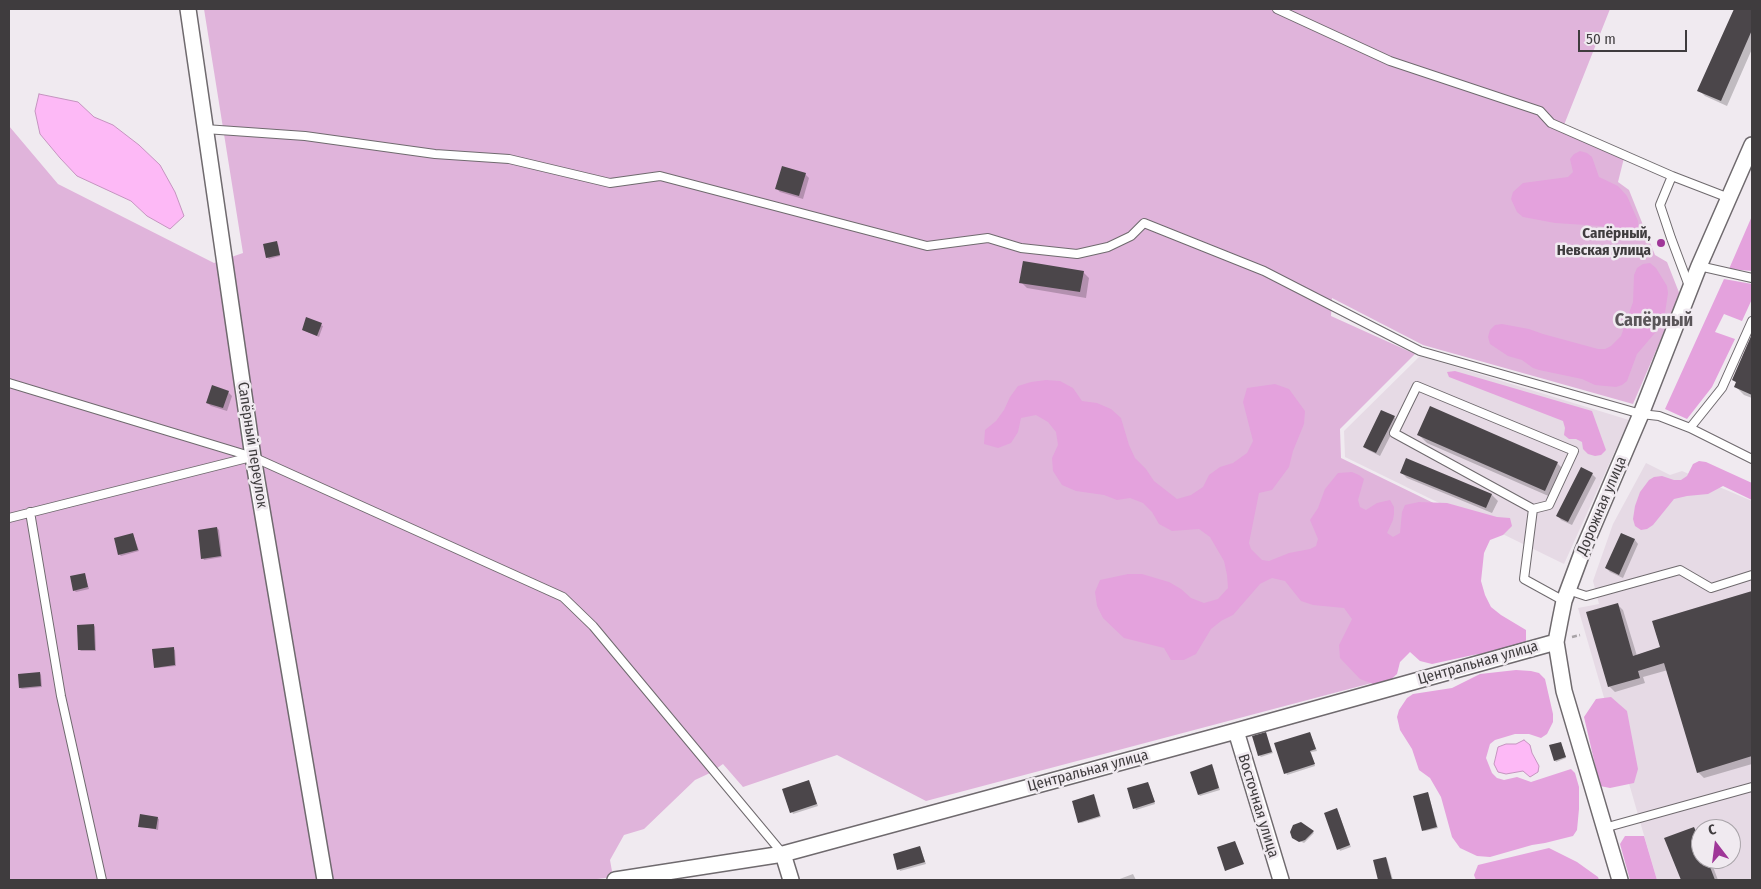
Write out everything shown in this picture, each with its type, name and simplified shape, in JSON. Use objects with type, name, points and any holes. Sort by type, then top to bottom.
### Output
[{"type":"street","name":"Сапёрный переулок","points":[[188,9],[253,457],[325,880]]},
{"type":"street","name":"Дорожная улица","points":[[1620,880],[1564,691],[1556,642],[1566,596],[1583,550],[1641,414],[1699,266],[1752,145]]},
{"type":"street","name":"Центральная улица","points":[[615,880],[783,854],[1556,642]]},
{"type":"street","name":"Восточная улица","points":[[1236,731],[1281,880]]},
{"type":"street","points":[[783,854],[791,880]]},
{"type":"lane","points":[[1277,9],[1390,62],[1540,111],[1551,123],[1672,176],[1729,198]]},
{"type":"lane","points":[[205,128],[305,136],[434,154],[509,159],[610,183],[660,176],[927,246],[988,238],[1021,248],[1077,254],[1108,247],[1131,236],[1144,223],[1264,271],[1420,351],[1641,414],[1659,416],[1690,428],[1752,459]]},
{"type":"lane","points":[[1672,176],[1660,206],[1670,238],[1690,288]]},
{"type":"lane","points":[[1699,266],[1752,278]]},
{"type":"lane","points":[[1690,428],[1722,388],[1752,322]]},
{"type":"lane","points":[[9,383],[253,457],[563,597],[593,626],[783,854]]},
{"type":"lane","points":[[1417,386],[1574,451],[1549,504],[1533,509],[1394,433],[1417,386]]},
{"type":"lane","points":[[9,518],[253,457]]},
{"type":"lane","points":[[1533,509],[1524,579],[1566,596],[1586,596],[1680,570],[1711,588],[1752,575]]},
{"type":"lane","points":[[30,512],[61,696],[102,880]]},
{"type":"lane","points":[[1604,828],[1752,787]]},
{"type":"shaded area","points":[[204,9],[1610,9],[1562,130],[1624,158],[1618,182],[1629,190],[1655,255],[1667,262],[1680,295],[1633,404],[1423,345],[1332,298],[1331,316],[1415,354],[1340,429],[1341,458],[1452,512],[1383,680],[926,801],[837,755],[743,787],[723,764],[695,780],[644,829],[624,835],[610,860],[613,877],[589,880],[9,880],[9,126],[58,184],[214,263],[243,253]]},
{"type":"shaded area","points":[[39,94],[78,102],[94,117],[113,125],[139,145],[160,165],[175,192],[184,216],[170,229],[147,216],[131,201],[77,176],[40,134],[35,111]]},
{"type":"shaded area","points":[[1580,151],[1592,157],[1599,177],[1618,186],[1627,196],[1638,221],[1639,235],[1633,237],[1601,226],[1555,223],[1523,217],[1517,212],[1511,199],[1513,192],[1523,183],[1568,177],[1573,172],[1570,159]]},
{"type":"shaded area","points":[[1752,216],[1752,271],[1729,269]]},
{"type":"shaded area","points":[[1650,263],[1656,268],[1667,286],[1668,293],[1665,313],[1660,327],[1637,354],[1627,381],[1622,385],[1616,387],[1595,385],[1582,379],[1539,370],[1522,360],[1508,356],[1490,344],[1488,337],[1490,330],[1495,325],[1502,324],[1529,329],[1598,349],[1605,349],[1611,346],[1621,336],[1633,302],[1634,275],[1637,268],[1643,264]]},
{"type":"shaded area","points":[[1724,279],[1752,284],[1752,299],[1742,321],[1724,314],[1715,332],[1735,339],[1712,387],[1687,419],[1665,409]]},
{"type":"shaded area","points":[[1420,356],[1629,420],[1564,564],[1345,457],[1344,431]]},
{"type":"shaded area","points":[[1455,371],[1592,411],[1606,450],[1601,455],[1588,454],[1583,449],[1582,442],[1576,439],[1569,439],[1564,435],[1563,421],[1449,377],[1447,372]]},
{"type":"shaded area","points":[[1046,380],[1060,381],[1073,388],[1082,401],[1097,403],[1111,409],[1121,418],[1135,458],[1154,481],[1177,499],[1191,495],[1203,487],[1209,475],[1220,467],[1233,463],[1247,453],[1253,441],[1243,402],[1247,388],[1275,384],[1289,389],[1305,411],[1304,424],[1289,467],[1272,490],[1259,493],[1249,543],[1251,549],[1262,560],[1269,561],[1289,553],[1316,546],[1318,539],[1310,520],[1318,508],[1325,489],[1338,473],[1352,472],[1364,479],[1358,500],[1360,507],[1366,510],[1377,503],[1390,500],[1394,507],[1394,514],[1387,533],[1393,537],[1400,533],[1402,512],[1405,505],[1419,502],[1447,503],[1497,517],[1510,518],[1512,526],[1503,535],[1490,540],[1484,553],[1481,581],[1491,607],[1526,630],[1526,644],[1501,651],[1432,664],[1420,661],[1410,652],[1400,662],[1397,674],[1387,683],[1373,684],[1360,679],[1340,658],[1339,645],[1352,619],[1344,608],[1313,605],[1301,601],[1285,581],[1272,578],[1260,584],[1233,615],[1211,629],[1196,654],[1184,660],[1171,660],[1164,648],[1124,638],[1103,618],[1097,606],[1095,592],[1100,580],[1128,574],[1142,574],[1169,582],[1191,598],[1204,603],[1218,599],[1228,588],[1224,561],[1210,537],[1199,529],[1172,531],[1159,524],[1152,512],[1143,503],[1130,498],[1117,500],[1104,495],[1076,491],[1062,485],[1053,471],[1052,458],[1058,445],[1056,432],[1048,422],[1036,415],[1021,418],[1018,432],[1011,443],[998,448],[984,444],[985,430],[996,421],[1018,386]]},
{"type":"shaded area","points":[[1699,461],[1706,462],[1752,483],[1752,500],[1723,486],[1708,494],[1674,499],[1653,525],[1641,530],[1635,526],[1633,519],[1635,506],[1640,492],[1649,480],[1662,476],[1681,480],[1687,476],[1693,464]]},
{"type":"shaded area","points":[[1646,463],[1670,475],[1682,471],[1752,501],[1752,880],[1657,880],[1578,608],[1599,604],[1593,581],[1613,524]]},
{"type":"shaded area","points":[[1516,670],[1539,673],[1545,679],[1553,722],[1547,734],[1541,738],[1529,734],[1515,734],[1495,740],[1490,744],[1486,758],[1492,773],[1497,778],[1504,780],[1517,777],[1531,782],[1571,769],[1575,773],[1579,787],[1577,830],[1573,836],[1490,857],[1477,856],[1460,848],[1452,837],[1441,797],[1430,778],[1419,770],[1412,749],[1400,730],[1397,717],[1407,698],[1413,694],[1452,688],[1480,674]]},
{"type":"shaded area","points":[[1611,697],[1627,711],[1638,769],[1634,783],[1610,788],[1600,786],[1584,717],[1596,699]]},
{"type":"shaded area","points":[[1524,740],[1530,745],[1539,766],[1538,772],[1530,777],[1523,771],[1506,774],[1498,772],[1494,764],[1498,747],[1506,744],[1516,744]]},
{"type":"shaded area","points":[[1625,836],[1644,836],[1657,880],[1630,880],[1620,844]]},
{"type":"shaded area","points":[[1549,848],[1577,862],[1598,877],[1599,880],[1476,880],[1474,875],[1478,865]]},
{"type":"building","points":[[1734,9],[1752,9],[1752,30],[1721,101],[1697,91]]},
{"type":"building","points":[[782,166],[806,173],[799,196],[775,189]]},
{"type":"building","points":[[277,241],[280,255],[266,258],[263,244]]},
{"type":"building","points":[[1023,261],[1084,271],[1080,292],[1019,283]]},
{"type":"building","points":[[306,317],[322,323],[317,336],[302,330]]},
{"type":"building","points":[[1752,334],[1752,395],[1734,387],[1736,382],[1732,380]]},
{"type":"building","points":[[212,385],[229,391],[223,408],[206,403]]},
{"type":"building","points":[[1430,406],[1558,462],[1545,491],[1417,435]]},
{"type":"building","points":[[1381,410],[1395,416],[1376,453],[1363,447]]},
{"type":"building","points":[[1406,458],[1492,494],[1486,508],[1400,473]]},
{"type":"building","points":[[1581,467],[1593,473],[1568,522],[1556,516]]},
{"type":"building","points":[[217,527],[221,556],[201,559],[198,530]]},
{"type":"building","points":[[133,533],[138,550],[118,555],[114,538]]},
{"type":"building","points":[[1621,533],[1635,539],[1619,575],[1605,568]]},
{"type":"building","points":[[85,573],[88,587],[73,591],[70,576]]},
{"type":"building","points":[[1752,591],[1752,756],[1697,773],[1664,663],[1638,671],[1640,678],[1608,687],[1586,612],[1618,603],[1633,656],[1660,647],[1652,621]]},
{"type":"building","points":[[94,624],[95,650],[78,650],[77,625]]},
{"type":"building","points":[[174,647],[175,665],[154,668],[152,649]]},
{"type":"building","points":[[40,672],[41,686],[19,688],[18,674]]},
{"type":"building","points":[[1266,732],[1272,752],[1258,756],[1252,736]]},
{"type":"building","points":[[1310,732],[1316,749],[1310,751],[1315,764],[1284,774],[1274,743]]},
{"type":"building","points":[[1561,742],[1566,757],[1554,761],[1549,745]]},
{"type":"building","points":[[1212,764],[1219,788],[1198,795],[1190,772]]},
{"type":"building","points":[[809,780],[817,804],[790,813],[782,789]]},
{"type":"building","points":[[1148,782],[1155,802],[1133,809],[1127,788]]},
{"type":"building","points":[[1428,792],[1437,827],[1422,831],[1413,796]]},
{"type":"building","points":[[1094,794],[1100,816],[1078,823],[1072,801]]},
{"type":"building","points":[[1337,808],[1350,845],[1337,850],[1324,813]]},
{"type":"building","points":[[140,814],[158,817],[156,829],[138,827]]},
{"type":"building","points":[[1301,822],[1314,831],[1305,840],[1299,842],[1292,838],[1290,832],[1293,825]]},
{"type":"building","points":[[1691,828],[1691,869],[1711,869],[1715,880],[1681,880],[1664,838]]},
{"type":"building","points":[[1235,841],[1244,864],[1225,871],[1217,847]]},
{"type":"building","points":[[920,846],[925,862],[897,870],[893,854]]},
{"type":"building","points":[[1386,857],[1392,880],[1378,880],[1373,860]]},
{"type":"place","name":"Сапёрный, Невская улица","points":[[1661,243]]},
{"type":"district","name":"Сапёрный","points":[[1654,321]]}]
